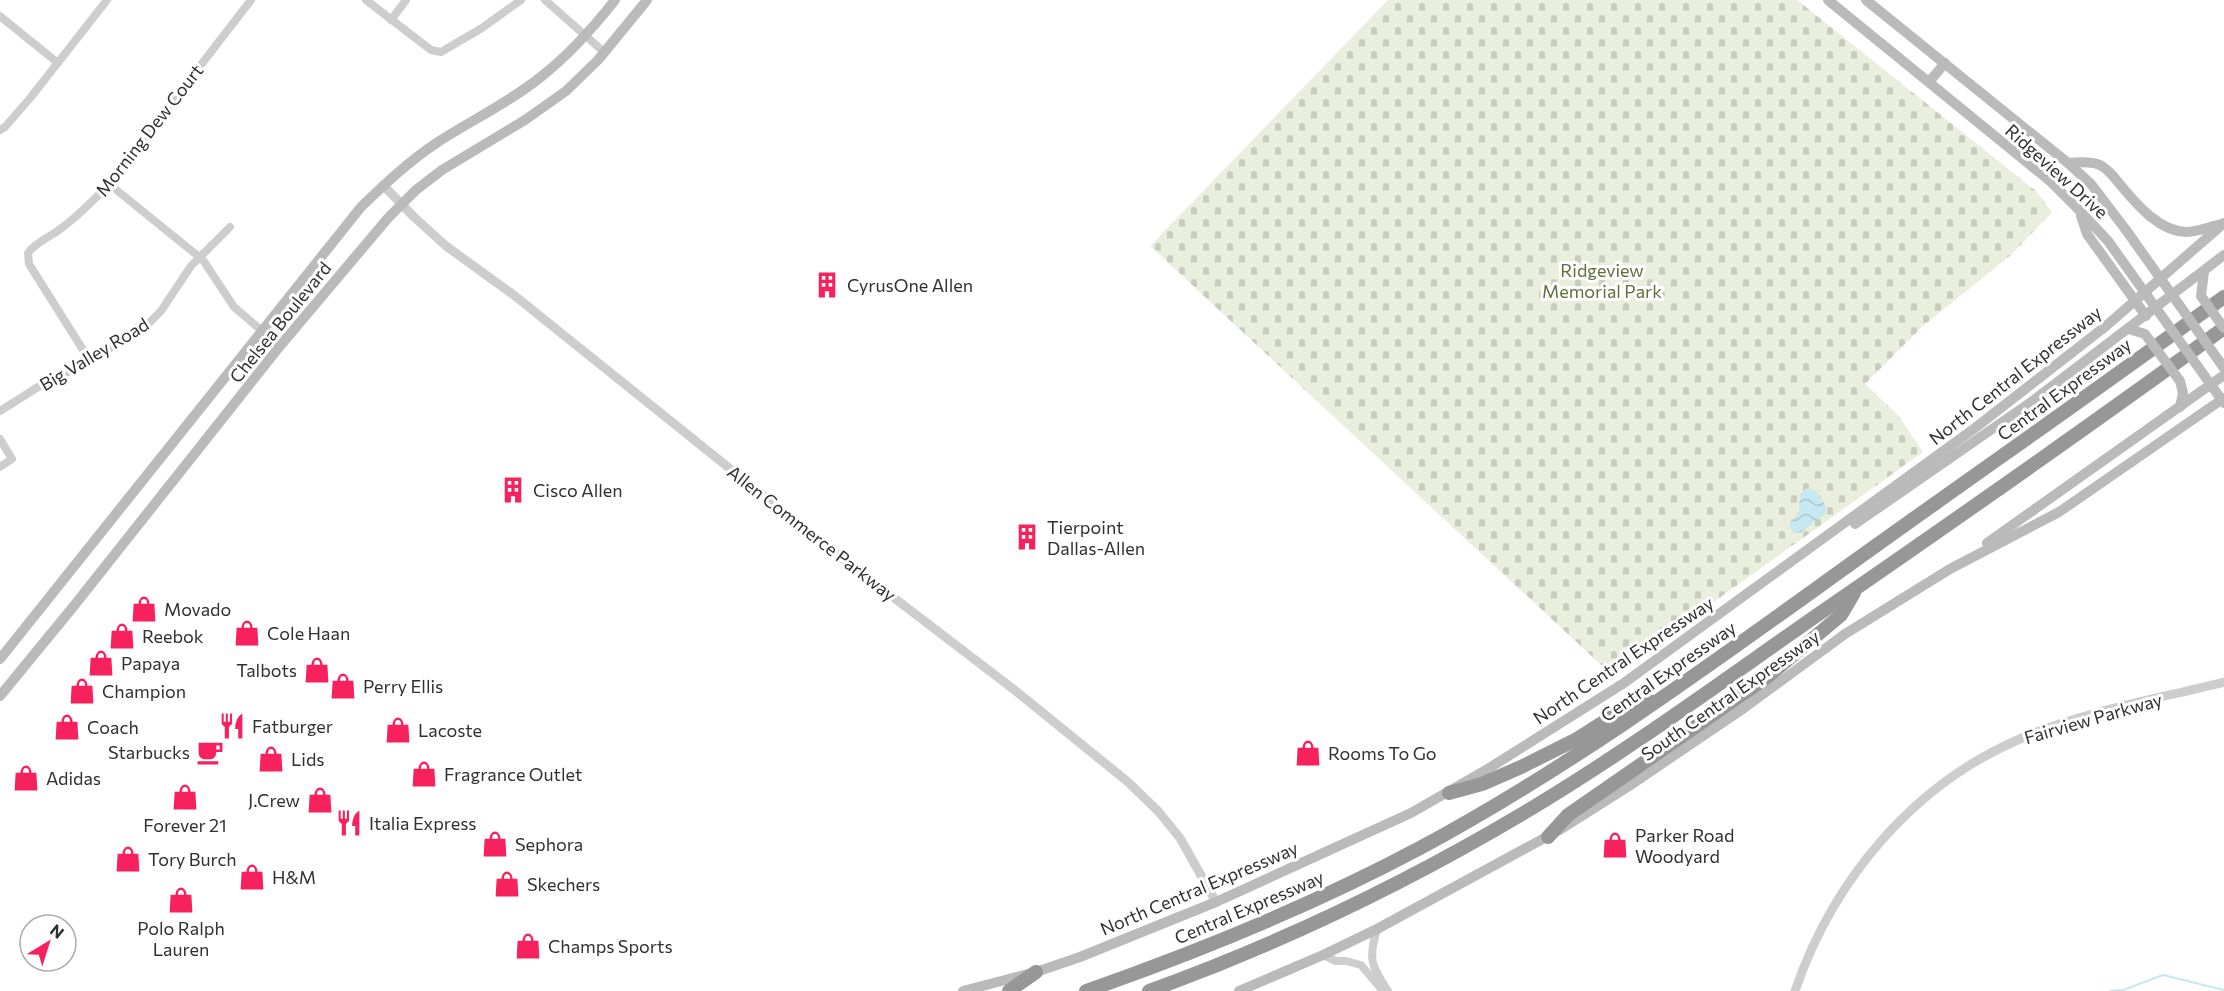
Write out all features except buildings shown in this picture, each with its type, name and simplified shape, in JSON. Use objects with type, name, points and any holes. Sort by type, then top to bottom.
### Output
[{"type":"highway","name":"Central Expressway","points":[[1086,991],[1232,936],[1308,903],[1417,849],[1534,782],[1609,735],[2224,297]]},
{"type":"highway","points":[[1149,991],[1233,958],[1328,916],[1412,875],[1494,830],[1626,748],[2019,476],[2224,328]]},
{"type":"highway","points":[[1548,837],[1568,815],[1766,678],[1841,615],[1857,588]]},
{"type":"highway","points":[[1449,793],[1482,784],[1511,771],[1576,739],[1618,713],[1672,690]]},
{"type":"highway","points":[[1009,991],[1036,972]]},
{"type":"main road","name":"Chelsea Boulevard","points":[[0,659],[361,207],[405,166],[438,142],[497,108],[534,83],[585,36],[615,0]]},
{"type":"main road","name":"Chelsea Boulevard","points":[[0,696],[370,237],[401,204],[442,170],[525,120],[560,95],[604,52],[647,0]]},
{"type":"main road","name":"Ridgeview Drive","points":[[1828,0],[2050,181],[2079,210],[2109,242],[2224,404]]},
{"type":"main road","name":"Ridgeview Drive","points":[[1866,0],[2091,184],[2110,207],[2224,368]]},
{"type":"main road","points":[[1929,82],[1945,63]]},
{"type":"main road","points":[[2068,163],[2086,162],[2099,165],[2111,173],[2130,196],[2157,222],[2171,229],[2185,232],[2223,223]]},
{"type":"main road","points":[[2079,210],[2087,234],[2146,316]]},
{"type":"main road","name":"North Central Expressway","points":[[963,991],[1036,972],[1080,957],[1216,902],[1365,835],[1449,793],[1624,683],[1818,543],[2028,388],[2115,318],[2223,223]]},
{"type":"main road","points":[[1818,543],[1854,525],[2034,400],[2224,255]]},
{"type":"main road","points":[[2204,272],[2201,296],[2224,328]]},
{"type":"main road","points":[[2129,329],[2145,334],[2180,381],[2183,393],[2180,407]]},
{"type":"main road","points":[[1950,569],[2224,375]]},
{"type":"main road","name":"South Central Expressway","points":[[1239,991],[1377,929],[1548,837],[1629,786],[1744,708],[1845,634],[1950,569],[2059,512],[2224,398]]},
{"type":"street","points":[[0,130],[21,109],[107,0]]},
{"type":"street","name":"Morning Dew Court","points":[[90,361],[29,264],[28,253],[33,246],[87,208],[109,184],[251,0]]},
{"type":"street","points":[[366,0],[431,50],[438,52],[446,51],[521,0]]},
{"type":"street","points":[[391,20],[406,0]]},
{"type":"street","points":[[545,0],[604,52]]},
{"type":"street","points":[[0,16],[58,63]]},
{"type":"street","points":[[109,184],[200,257],[210,268],[234,307],[280,346]]},
{"type":"street","name":"Allen Commerce Parkway","points":[[384,185],[455,254],[506,289],[825,545],[1117,772],[1149,802],[1180,838],[1216,902]]},
{"type":"street","name":"Big Valley Road","points":[[0,411],[38,387],[90,361],[153,320],[191,266],[230,227]]},
{"type":"street","points":[[0,439],[12,459],[0,467]]},
{"type":"street","name":"Fairview Parkway","points":[[1795,991],[1811,950],[1845,888],[1905,815],[1944,783],[1990,754],[2023,737],[2082,717],[2224,682]]},
{"type":"street","points":[[1377,929],[1371,947],[1371,961],[1388,991]]},
{"type":"street","points":[[1323,955],[1336,961],[1361,965],[1383,991]]},
{"type":"green space","name":"Ridgeview Memorial Park","points":[[1388,0],[1797,0],[2036,191],[2052,212],[2011,255],[1923,326],[1865,384],[1898,415],[1923,452],[1612,675],[1150,246]]},
{"type":"water","points":[[1806,488],[1816,491],[1826,506],[1826,513],[1800,533],[1794,533],[1789,526],[1799,512],[1800,494]]},
{"type":"waterway","points":[[2110,991],[2123,990],[2163,975],[2224,990]]},
{"type":"place","name":"CyrusOne Allen","points":[[827,285]]},
{"type":"place","name":"Cisco Allen","points":[[513,490]]},
{"type":"place","name":"Tierpoint Dallas-Allen","points":[[1027,537]]},
{"type":"place","name":"Movado","points":[[144,609]]},
{"type":"place","name":"Cole Haan","points":[[247,633]]},
{"type":"place","name":"Reebok","points":[[122,636]]},
{"type":"place","name":"Papaya","points":[[101,663]]},
{"type":"place","name":"Talbots","points":[[317,670]]},
{"type":"place","name":"Perry Ellis","points":[[343,686]]},
{"type":"place","name":"Champion","points":[[82,691]]},
{"type":"place","name":"Fatburger","points":[[232,726]]},
{"type":"place","name":"Coach","points":[[67,727]]},
{"type":"place","name":"Lacoste","points":[[398,730]]},
{"type":"place","name":"Starbucks","points":[[210,752]]},
{"type":"place","name":"Rooms To Go","points":[[1308,753]]},
{"type":"place","name":"Lids","points":[[271,759]]},
{"type":"place","name":"Fragrance Outlet","points":[[424,774]]},
{"type":"place","name":"Adidas","points":[[26,778]]},
{"type":"place","name":"Forever 21","points":[[185,797]]},
{"type":"place","name":"J.Crew","points":[[320,800]]},
{"type":"place","name":"Italia Express","points":[[349,823]]},
{"type":"place","name":"Sephora","points":[[495,844]]},
{"type":"place","name":"Parker Road Woodyard","points":[[1615,845]]},
{"type":"place","name":"Tory Burch","points":[[128,859]]},
{"type":"place","name":"H&M","points":[[252,877]]},
{"type":"place","name":"Skechers","points":[[507,884]]},
{"type":"place","name":"Polo Ralph Lauren","points":[[181,900]]},
{"type":"place","name":"Champs Sports","points":[[528,946]]}]
